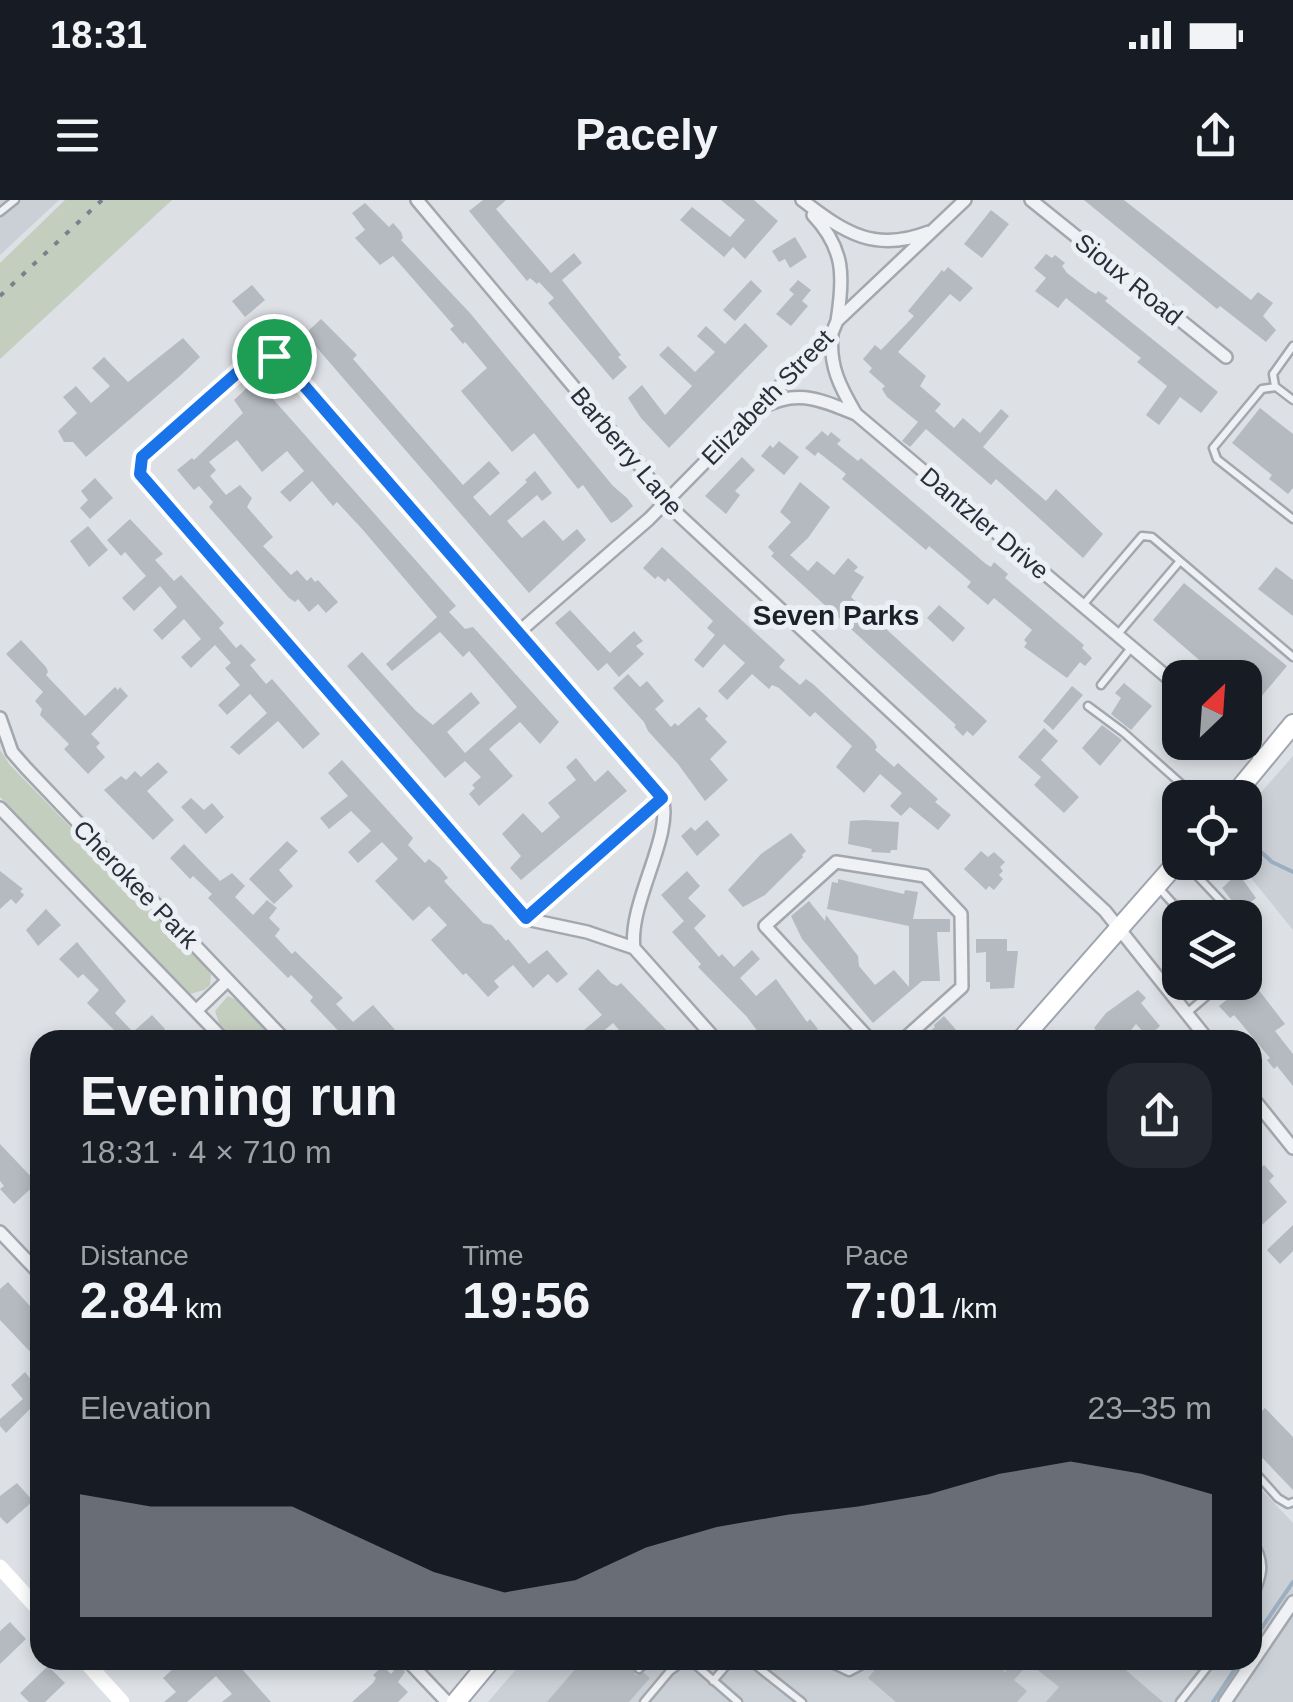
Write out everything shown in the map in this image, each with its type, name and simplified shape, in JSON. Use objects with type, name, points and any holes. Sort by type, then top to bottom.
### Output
[{"type":"main road","points":[[1247,780],[1293,724]]},
{"type":"main road","points":[[1031,1030],[1163,880]]},
{"type":"main road","points":[[456,1702],[483,1670]]},
{"type":"street","name":"Barberry Lane","points":[[417,200],[642,467],[666,503],[1121,928],[1200,1030]]},
{"type":"street","points":[[800,200],[846,231],[874,240],[902,242],[936,229]]},
{"type":"street","name":"Dantzler Drive","points":[[800,200],[830,232],[840,259],[842,286],[830,349],[836,381],[856,414],[1162,673]]},
{"type":"street","name":"Elizabeth Street","points":[[520,632],[666,503],[835,327],[966,200]]},
{"type":"street","name":"Sioux Road","points":[[1031,200],[1226,357]]},
{"type":"street","points":[[634,948],[636,919],[661,828],[662,798],[281,359],[254,358],[140,461],[140,474],[526,918],[634,948],[707,1030]]},
{"type":"street","points":[[749,414],[778,399],[802,396],[856,414]]},
{"type":"street","name":"Cherokee Park","points":[[0,718],[12,752],[26,768],[276,1030]]},
{"type":"street","points":[[526,918],[662,798]]},
{"type":"street","name":"Cherokee Park","points":[[0,808],[215,1030]]},
{"type":"street","points":[[861,1030],[765,926],[836,862],[925,876],[961,914],[962,987],[913,1030]]},
{"type":"street","points":[[196,1010],[228,980]]},
{"type":"street","points":[[1262,1109],[1293,1148]]},
{"type":"street","points":[[0,1232],[30,1264]]},
{"type":"street","points":[[0,1567],[30,1600]]},
{"type":"street","points":[[1262,1648],[1293,1602]]},
{"type":"street","points":[[93,1670],[122,1702]]},
{"type":"street","points":[[417,1670],[447,1702]]},
{"type":"street","points":[[1225,1702],[1247,1670]]},
{"type":"lane","points":[[0,212],[15,200]]},
{"type":"lane","points":[[1293,346],[1273,374],[1276,387],[1293,400]]},
{"type":"lane","points":[[1276,387],[1262,389],[1213,452],[1293,518]]},
{"type":"lane","points":[[1083,606],[1142,536],[1152,537],[1293,657]]},
{"type":"lane","points":[[1118,635],[1180,561]]},
{"type":"lane","points":[[1101,685],[1132,647]]},
{"type":"lane","points":[[1088,706],[1176,780]]},
{"type":"lane","points":[[1200,880],[1220,900]]},
{"type":"lane","points":[[1157,886],[1170,900]]},
{"type":"lane","points":[[1187,1013],[1202,1000]]},
{"type":"lane","points":[[1262,1480],[1278,1498],[1288,1504],[1293,1502]]},
{"type":"lane","points":[[644,1702],[672,1670]]},
{"type":"lane","points":[[700,1670],[738,1702]]},
{"type":"lane","points":[[713,1681],[722,1670]]},
{"type":"lane","points":[[762,1670],[802,1702]]},
{"type":"lane","points":[[1180,1702],[1202,1670]]},
{"type":"shaded area","points":[[0,200],[59,200],[0,255]]},
{"type":"shaded area","points":[[1293,756],[1293,930],[1253,880],[1262,880],[1262,792]]},
{"type":"shaded area","points":[[1262,1490],[1293,1523],[1293,1702],[488,1702],[515,1670],[1262,1670]]},
{"type":"green space","points":[[65,200],[172,200],[0,359],[0,263]]},
{"type":"green space","points":[[0,750],[10,765],[206,966],[211,975],[210,985],[190,994],[183,989],[0,797]]},
{"type":"green space","points":[[228,996],[243,1003],[269,1030],[226,1030],[215,1011]]},
{"type":"building","points":[[483,200],[506,200],[496,209],[551,273],[574,253],[582,263],[562,280],[621,355],[618,357],[627,367],[613,380],[548,303],[554,298],[539,282],[530,278],[527,281],[469,211]]},
{"type":"building","points":[[721,200],[754,200],[778,221],[745,259],[733,247],[724,257],[680,220],[692,207],[730,237],[745,220]]},
{"type":"building","points":[[1084,200],[1124,200],[1251,300],[1258,292],[1273,303],[1263,316],[1276,330],[1266,342],[1220,306],[1217,309]]},
{"type":"building","points":[[365,203],[389,227],[393,223],[401,232],[401,240],[470,313],[627,498],[633,506],[617,520],[611,523],[583,485],[578,489],[534,433],[512,452],[461,391],[487,368],[450,329],[454,326],[393,256],[380,265],[355,238],[365,230],[352,213]]},
{"type":"building","points":[[991,210],[1009,224],[982,258],[964,244]]},
{"type":"building","points":[[795,237],[807,257],[790,268],[785,259],[779,262],[772,251]]},
{"type":"building","points":[[1046,254],[1065,263],[1062,266],[1067,273],[1089,290],[1108,298],[1105,301],[1218,392],[1201,413],[1180,397],[1159,425],[1146,415],[1167,386],[1137,362],[1141,358],[1066,298],[1058,308],[1035,291],[1046,278],[1034,268]]},
{"type":"building","points":[[948,267],[973,288],[960,302],[950,294],[898,352],[926,376],[920,386],[941,404],[935,411],[954,428],[963,418],[980,433],[1001,409],[1009,416],[983,447],[1046,501],[1056,489],[1103,534],[1083,558],[996,479],[991,485],[926,429],[910,447],[902,441],[918,422],[887,397],[882,389],[885,386],[869,372],[872,368],[863,359],[875,345],[881,350],[914,316],[908,311]]},
{"type":"building","points":[[751,280],[762,291],[735,321],[723,310]]},
{"type":"building","points":[[798,280],[811,290],[802,301],[808,306],[791,326],[776,314],[794,294],[789,290]]},
{"type":"building","points":[[252,285],[265,300],[245,317],[232,301]]},
{"type":"building","points":[[321,319],[357,355],[353,359],[463,485],[489,461],[500,473],[473,497],[490,516],[535,471],[552,493],[542,501],[537,495],[507,521],[522,538],[544,520],[563,541],[577,529],[586,540],[529,593],[305,334]]},
{"type":"building","points":[[745,323],[768,346],[669,448],[628,398],[642,385],[665,415],[692,386],[659,355],[668,346],[695,372],[715,352],[697,336],[706,326],[725,344]]},
{"type":"building","points":[[183,338],[200,357],[180,376],[86,457],[73,442],[64,442],[58,431],[77,413],[63,397],[76,386],[91,403],[110,386],[92,368],[104,357],[128,382]]},
{"type":"building","points":[[258,382],[456,606],[449,612],[465,629],[473,627],[559,722],[540,744],[520,722],[489,749],[513,776],[479,806],[469,794],[481,777],[465,761],[445,778],[347,666],[362,652],[433,725],[471,692],[480,703],[447,732],[465,753],[517,707],[469,651],[463,657],[440,632],[392,671],[386,664],[437,617],[363,530],[337,502],[333,506],[312,481],[290,502],[280,492],[304,471],[287,451],[262,472],[237,440],[209,462],[216,470],[210,476],[226,495],[240,485],[252,498],[247,507],[273,537],[263,546],[291,575],[297,570],[307,581],[311,577],[315,582],[318,580],[338,602],[326,613],[318,604],[309,612],[298,599],[295,602],[289,598],[209,507],[213,502],[199,486],[194,490],[177,470],[194,460],[243,413],[234,400]]},
{"type":"building","points":[[1260,408],[1293,434],[1293,488],[1288,494],[1269,479],[1272,475],[1232,443]]},
{"type":"building","points":[[822,431],[841,440],[837,444],[858,461],[861,458],[986,564],[991,567],[994,562],[1008,574],[1005,578],[1084,645],[1082,648],[1092,658],[1085,666],[1080,662],[1067,678],[1024,647],[1032,630],[994,598],[988,605],[967,587],[971,582],[929,546],[926,550],[842,479],[846,474],[818,452],[815,456],[805,448]]},
{"type":"building","points":[[779,441],[799,457],[784,475],[761,456]]},
{"type":"building","points":[[742,457],[755,470],[735,491],[740,495],[726,514],[705,496]]},
{"type":"building","points":[[95,478],[113,498],[90,519],[80,508],[88,500],[81,491]]},
{"type":"building","points":[[800,482],[830,507],[790,555],[808,571],[817,561],[834,575],[848,558],[858,567],[854,571],[864,577],[851,597],[987,721],[973,736],[967,731],[963,736],[956,725],[771,556],[774,553],[768,547],[791,522],[780,512]]},
{"type":"building","points":[[130,519],[163,554],[155,560],[174,581],[181,575],[224,623],[219,628],[236,648],[241,644],[256,660],[250,665],[266,684],[272,679],[320,734],[303,749],[278,721],[239,755],[230,747],[267,713],[250,694],[227,715],[218,705],[240,685],[225,668],[231,663],[215,645],[191,668],[181,657],[201,639],[184,619],[162,640],[153,630],[177,607],[160,586],[134,611],[122,598],[146,576],[125,552],[121,556],[107,540]]},
{"type":"building","points":[[88,526],[108,550],[89,567],[70,541]]},
{"type":"building","points":[[662,547],[785,660],[779,667],[800,685],[806,679],[813,684],[874,741],[875,750],[894,767],[898,763],[938,799],[935,802],[951,815],[938,830],[910,807],[901,816],[890,806],[902,793],[880,774],[864,793],[836,767],[852,746],[815,712],[810,717],[779,688],[772,685],[769,689],[752,674],[727,700],[718,691],[745,663],[724,644],[703,668],[694,660],[715,635],[707,628],[713,621],[668,578],[665,582],[658,576],[655,579],[643,568]]},
{"type":"building","points":[[1276,567],[1293,580],[1293,616],[1258,589]]},
{"type":"building","points":[[1184,583],[1287,666],[1262,696],[1262,660],[1199,660],[1153,620]]},
{"type":"building","points":[[939,605],[965,628],[953,642],[927,618]]},
{"type":"building","points":[[570,610],[610,653],[634,631],[643,641],[636,646],[644,654],[619,677],[607,663],[598,671],[555,623]]},
{"type":"building","points":[[21,640],[46,667],[46,675],[85,716],[115,687],[128,696],[91,734],[100,743],[96,747],[105,757],[88,774],[64,749],[69,744],[40,715],[42,709],[35,701],[43,692],[6,654]]},
{"type":"building","points":[[628,674],[640,687],[647,681],[664,701],[655,709],[671,727],[675,723],[678,726],[699,707],[727,742],[710,759],[728,780],[705,801],[613,688]]},
{"type":"building","points":[[1124,683],[1152,706],[1131,730],[1111,714],[1121,698],[1115,693]]},
{"type":"building","points":[[1072,686],[1083,695],[1053,730],[1043,721]]},
{"type":"building","points":[[1102,725],[1122,740],[1100,766],[1082,748]]},
{"type":"building","points":[[1044,728],[1058,741],[1041,760],[1079,797],[1064,813],[1034,785],[1041,777],[1018,757]]},
{"type":"building","points":[[576,758],[595,782],[608,770],[627,791],[521,880],[510,868],[521,856],[502,834],[523,813],[542,833],[560,817],[548,803],[576,780],[566,767]]},
{"type":"building","points":[[342,760],[413,838],[408,845],[425,863],[429,859],[440,868],[448,878],[444,881],[483,923],[492,925],[508,939],[529,964],[547,950],[568,974],[557,983],[548,974],[533,988],[513,965],[494,981],[499,987],[488,997],[466,973],[463,975],[431,940],[447,925],[429,906],[413,921],[375,881],[398,859],[382,842],[358,863],[348,852],[371,831],[351,811],[329,829],[320,818],[348,796],[328,773]]},
{"type":"building","points":[[158,762],[168,772],[147,791],[174,820],[153,840],[104,790],[121,776],[126,780],[135,771],[141,777]]},
{"type":"building","points":[[191,798],[204,810],[212,803],[224,817],[206,834],[181,807]]},
{"type":"building","points":[[707,820],[720,835],[697,856],[681,836],[691,827],[695,831]]},
{"type":"building","points":[[850,821],[899,822],[897,850],[871,852],[872,849],[848,844]]},
{"type":"building","points":[[791,833],[806,851],[803,857],[765,895],[743,907],[728,890],[761,854]]},
{"type":"building","points":[[287,841],[298,851],[279,870],[293,886],[274,904],[249,879]]},
{"type":"building","points":[[184,844],[220,881],[232,873],[245,886],[235,897],[253,915],[267,900],[277,908],[269,918],[280,929],[275,936],[343,998],[336,1004],[353,1022],[373,1005],[395,1030],[338,1030],[310,1001],[313,997],[291,975],[288,978],[208,898],[212,894],[170,858]]},
{"type":"building","points":[[981,851],[988,857],[994,852],[1005,862],[999,875],[1003,879],[994,890],[989,886],[986,890],[964,869]]},
{"type":"building","points":[[0,871],[23,889],[20,891],[24,895],[16,904],[11,899],[0,909]]},
{"type":"building","points":[[687,871],[700,886],[688,898],[706,916],[694,928],[719,957],[722,954],[734,967],[752,950],[760,959],[740,978],[756,996],[776,979],[807,1022],[810,1019],[818,1029],[757,1030],[698,967],[701,964],[672,932],[684,921],[661,895]]},
{"type":"building","points":[[838,879],[904,894],[905,890],[918,892],[913,919],[950,919],[950,932],[937,932],[940,981],[922,981],[873,1023],[802,939],[791,916],[809,901],[825,921],[826,915],[875,985],[894,970],[909,987],[909,926],[827,909],[832,882],[838,883]]},
{"type":"building","points":[[1231,880],[1243,880],[1256,898],[1231,900],[1222,888]]},
{"type":"building","points":[[46,909],[61,925],[38,946],[26,930]]},
{"type":"building","points":[[976,939],[1007,939],[1007,951],[1018,951],[1014,988],[990,989],[990,982],[986,982],[986,952],[976,953]]},
{"type":"building","points":[[77,942],[126,1001],[115,1013],[131,1030],[114,1030],[87,1003],[99,990],[83,974],[78,978],[59,959]]},
{"type":"building","points":[[598,969],[611,983],[621,983],[666,1030],[619,1030],[613,1023],[605,1030],[584,1030],[602,1015],[578,989]]},
{"type":"building","points":[[1138,990],[1146,998],[1141,1003],[1160,1026],[1156,1030],[1142,1030],[1136,1024],[1131,1030],[1096,1030],[1106,1013]]},
{"type":"building","points":[[1262,994],[1285,1024],[1275,1031],[1293,1054],[1293,1086],[1267,1060],[1270,1058],[1262,1048],[1262,1030],[1247,1030],[1234,1015],[1230,1018],[1219,1006],[1226,1000],[1262,1000]]},
{"type":"building","points":[[152,1015],[164,1030],[135,1030]]},
{"type":"building","points":[[944,1016],[956,1030],[932,1030]]},
{"type":"building","points":[[0,1144],[30,1176],[30,1189],[14,1204],[0,1189],[4,1186],[0,1181]]},
{"type":"building","points":[[1264,1165],[1274,1176],[1269,1181],[1287,1202],[1262,1225]]},
{"type":"building","points":[[1293,1225],[1293,1251],[1280,1264],[1267,1250]]},
{"type":"building","points":[[8,1282],[30,1306],[30,1352],[0,1320],[0,1289]]},
{"type":"building","points":[[25,1372],[30,1378],[30,1409],[6,1433],[0,1419],[23,1399],[11,1385]]},
{"type":"building","points":[[1265,1408],[1293,1437],[1293,1490],[1262,1457]]},
{"type":"building","points":[[17,1483],[30,1498],[30,1504],[7,1524],[0,1517],[0,1496]]},
{"type":"building","points":[[10,1622],[26,1639],[0,1664],[0,1631]]},
{"type":"building","points":[[44,1670],[52,1670],[65,1683],[45,1702],[29,1702],[20,1693]]},
{"type":"building","points":[[172,1670],[243,1670],[271,1702],[222,1702],[232,1694],[216,1676],[187,1702],[164,1702],[176,1692],[163,1678]]},
{"type":"building","points":[[379,1670],[391,1674],[394,1670],[405,1672],[398,1682],[408,1692],[398,1702],[352,1702],[373,1683],[373,1675]]},
{"type":"building","points":[[574,1670],[635,1670],[635,1675],[644,1673],[650,1678],[629,1702],[547,1702]]},
{"type":"building","points":[[875,1670],[1023,1670],[1014,1680],[1027,1691],[1017,1702],[896,1702],[868,1678]]},
{"type":"building","points":[[1038,1670],[1126,1670],[1163,1702],[1046,1702],[1059,1687]]},
{"type":"waterway","points":[[1262,853],[1293,872]]},
{"type":"waterway","points":[[1262,1627],[1293,1582]]},
{"type":"waterway","points":[[1213,1702],[1234,1670]]},
{"type":"railway","points":[[0,296],[102,200]]},
{"type":"district","name":"Seven Parks","points":[[836,615]]},
{"type":"route","points":[[274,356],[281,359],[440,540],[662,798],[526,918],[140,474],[142,457],[254,358],[274,356]]}]
